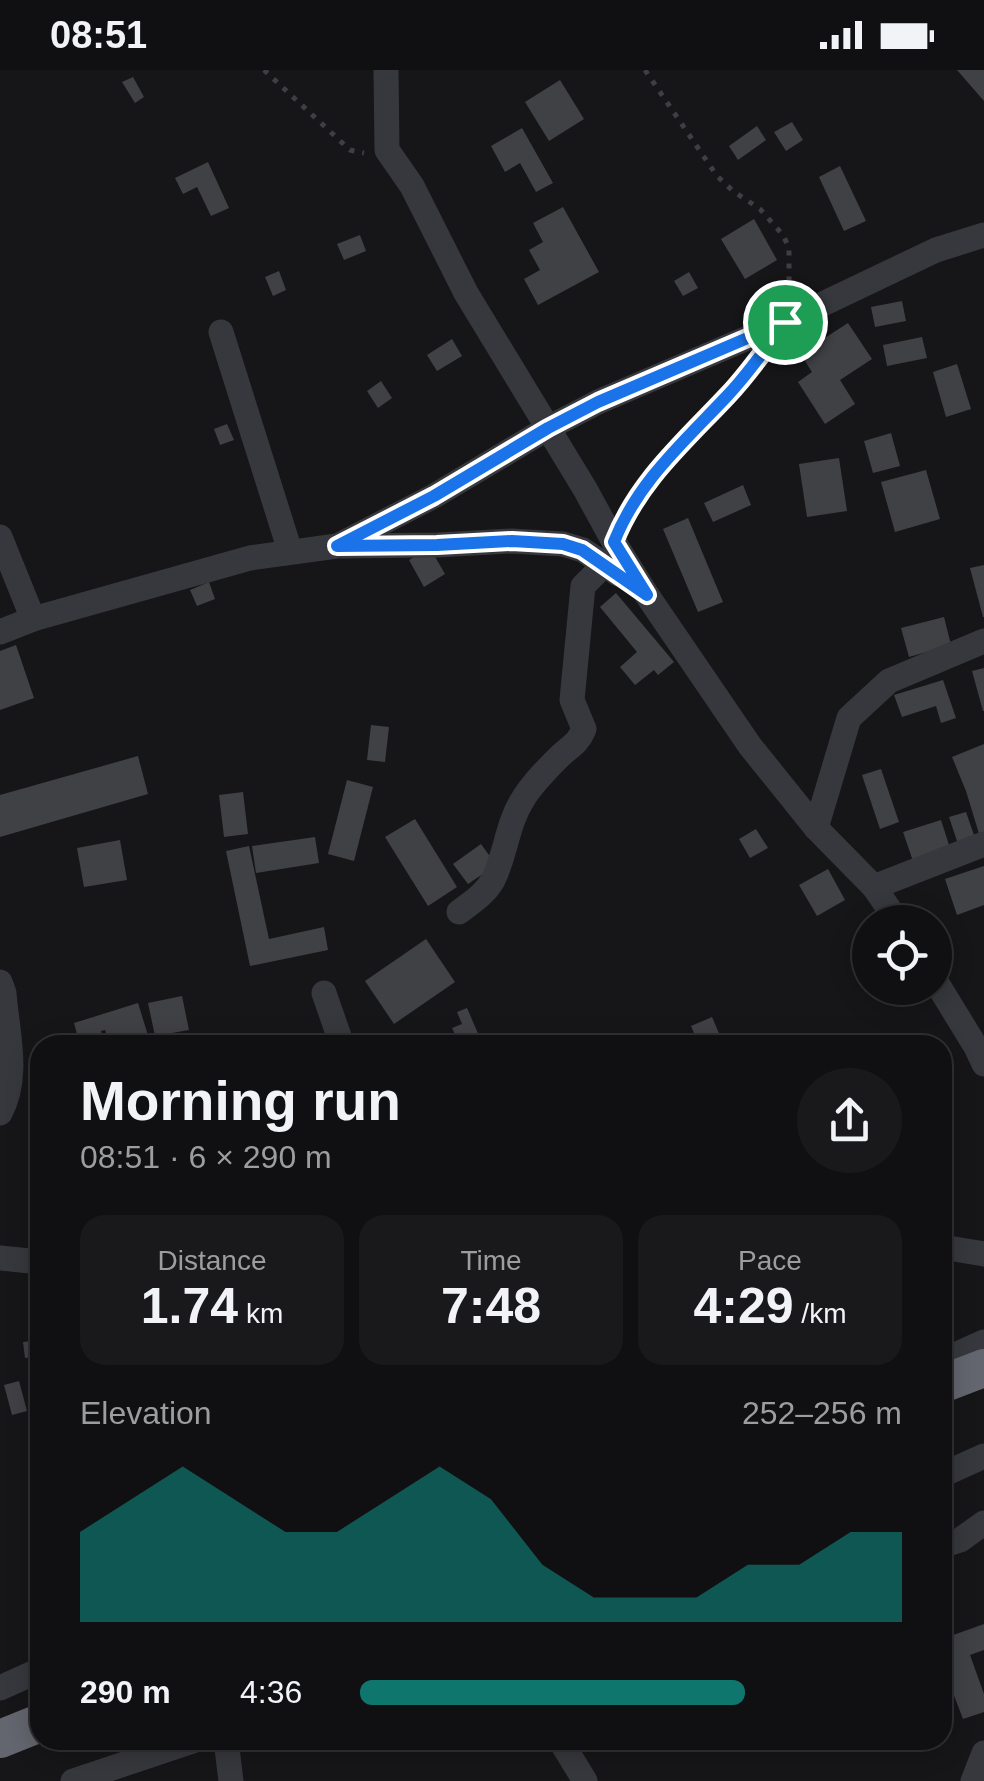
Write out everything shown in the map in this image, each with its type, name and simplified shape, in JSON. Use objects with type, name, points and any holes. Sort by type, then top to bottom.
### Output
[{"type":"highway","points":[[952,1380],[984,1368]]},
{"type":"street","points":[[386,70],[387,150],[412,186],[466,293],[548,428],[610,553],[647,595],[750,746],[816,828],[874,887],[886,905]]},
{"type":"street","points":[[337,546],[434,496],[598,402],[785,322],[936,250],[981,242]]},
{"type":"street","points":[[220,332],[290,552]]},
{"type":"street","points":[[0,537],[34,619]]},
{"type":"street","points":[[0,632],[250,558],[290,552],[337,546],[540,542],[610,553]]},
{"type":"street","points":[[458,912],[476,900],[492,881],[510,823],[524,796],[563,752],[580,739],[584,729],[572,700],[583,586],[610,553]]},
{"type":"street","points":[[816,828],[849,718],[889,681],[984,641]]},
{"type":"street","points":[[874,887],[984,844]]},
{"type":"street","points":[[0,982],[12,1070],[7,1099],[0,1112]]},
{"type":"street","points":[[324,993],[339,1035]]},
{"type":"street","points":[[950,1005],[984,1064]]},
{"type":"street","points":[[952,1249],[984,1254]]},
{"type":"street","points":[[0,1258],[30,1261]]},
{"type":"street","points":[[952,1356],[984,1342]]},
{"type":"street","points":[[952,1470],[984,1456]]},
{"type":"street","points":[[952,1543],[984,1523]]},
{"type":"street","points":[[0,1688],[30,1674]]},
{"type":"street","points":[[73,1781],[166,1750]]},
{"type":"street","points":[[227,1750],[230,1781]]},
{"type":"street","points":[[566,1750],[584,1781]]},
{"type":"street","points":[[973,1781],[984,1753]]},
{"type":"path","points":[[264,70],[350,150],[387,150]]},
{"type":"path","points":[[610,553],[624,516],[648,478],[729,394],[785,322],[790,275],[789,248],[782,235],[760,209],[717,176],[645,70]]},
{"type":"building","points":[[957,70],[984,70],[984,101]]},
{"type":"building","points":[[133,77],[144,97],[135,103],[122,82]]},
{"type":"building","points":[[560,80],[584,119],[549,141],[525,102]]},
{"type":"building","points":[[792,122],[803,140],[786,151],[774,132]]},
{"type":"building","points":[[757,126],[766,140],[738,160],[729,146]]},
{"type":"building","points":[[522,128],[553,183],[536,192],[520,163],[505,172],[491,146]]},
{"type":"building","points":[[208,162],[229,208],[211,216],[197,187],[183,194],[175,178]]},
{"type":"building","points":[[840,166],[866,221],[844,231],[819,177]]},
{"type":"building","points":[[563,207],[599,272],[538,305],[524,279],[540,270],[529,250],[543,242],[533,223]]},
{"type":"building","points":[[754,219],[777,260],[745,279],[721,239]]},
{"type":"building","points":[[360,235],[366,251],[344,260],[337,244]]},
{"type":"building","points":[[279,271],[286,290],[273,296],[265,277]]},
{"type":"building","points":[[689,272],[698,288],[683,296],[674,281]]},
{"type":"building","points":[[902,301],[906,321],[875,327],[871,307]]},
{"type":"building","points":[[848,323],[872,359],[840,380],[855,404],[825,424],[798,382],[812,372],[794,344],[813,331],[820,341]]},
{"type":"building","points":[[922,337],[927,358],[887,366],[883,345]]},
{"type":"building","points":[[452,339],[462,356],[437,371],[427,355]]},
{"type":"building","points":[[957,364],[971,409],[946,417],[933,372]]},
{"type":"building","points":[[381,381],[392,398],[378,408],[367,391]]},
{"type":"building","points":[[227,424],[234,440],[220,445],[214,429]]},
{"type":"building","points":[[891,433],[900,466],[873,473],[864,441]]},
{"type":"building","points":[[839,458],[847,511],[807,517],[799,464]]},
{"type":"building","points":[[926,470],[940,519],[895,532],[881,482]]},
{"type":"building","points":[[743,485],[751,505],[713,522],[704,503]]},
{"type":"building","points":[[688,518],[723,602],[698,612],[663,529]]},
{"type":"building","points":[[430,548],[445,574],[424,587],[409,560]]},
{"type":"building","points":[[984,565],[984,617],[983,617],[970,568]]},
{"type":"building","points":[[209,582],[215,599],[197,606],[190,590]]},
{"type":"building","points":[[616,593],[674,662],[658,675],[654,670],[635,685],[620,667],[637,652],[600,607]]},
{"type":"building","points":[[944,617],[951,645],[909,657],[901,628]]},
{"type":"building","points":[[16,645],[34,698],[0,710],[0,651]]},
{"type":"building","points":[[984,668],[984,711],[983,711],[972,671]]},
{"type":"building","points":[[943,680],[956,718],[941,723],[936,706],[902,717],[894,695]]},
{"type":"building","points":[[371,725],[389,727],[385,762],[367,760]]},
{"type":"building","points":[[984,744],[984,835],[980,837],[952,757]]},
{"type":"building","points":[[138,756],[148,794],[0,837],[0,795]]},
{"type":"building","points":[[881,769],[899,822],[880,829],[862,775]]},
{"type":"building","points":[[347,780],[373,787],[354,861],[328,854]]},
{"type":"building","points":[[243,792],[248,834],[224,837],[219,795]]},
{"type":"building","points":[[966,812],[975,838],[958,844],[949,817]]},
{"type":"building","points":[[415,819],[457,887],[428,906],[385,837]]},
{"type":"building","points":[[941,820],[951,851],[914,864],[903,832]]},
{"type":"building","points":[[756,829],[768,848],[750,858],[739,839]]},
{"type":"building","points":[[315,837],[319,863],[256,873],[252,846]]},
{"type":"building","points":[[120,840],[127,880],[84,887],[77,848]]},
{"type":"building","points":[[481,844],[496,865],[468,884],[453,864]]},
{"type":"building","points":[[249,846],[269,939],[324,927],[328,950],[250,966],[226,851]]},
{"type":"building","points":[[984,866],[984,905],[957,915],[945,879]]},
{"type":"building","points":[[828,869],[845,900],[817,916],[799,885]]},
{"type":"building","points":[[426,939],[455,982],[394,1024],[365,981]]},
{"type":"building","points":[[182,996],[189,1030],[155,1035],[148,1003]]},
{"type":"building","points":[[138,1003],[148,1035],[107,1035],[105,1030],[102,1035],[77,1035],[74,1023]]},
{"type":"building","points":[[467,1008],[479,1035],[455,1035],[452,1028],[462,1024],[457,1012]]},
{"type":"building","points":[[712,1017],[720,1035],[695,1035],[691,1026]]},
{"type":"building","points":[[30,1341],[30,1357],[25,1358],[23,1342]]},
{"type":"building","points":[[19,1381],[27,1411],[12,1415],[4,1385]]},
{"type":"building","points":[[984,1624],[984,1650],[970,1655],[984,1694],[984,1712],[963,1719],[952,1690],[952,1635]]},
{"type":"route","points":[[785,322],[729,394],[648,478],[624,516],[614,542],[647,595],[582,550],[563,544],[512,541],[337,546],[434,496],[598,402],[785,322]]}]
